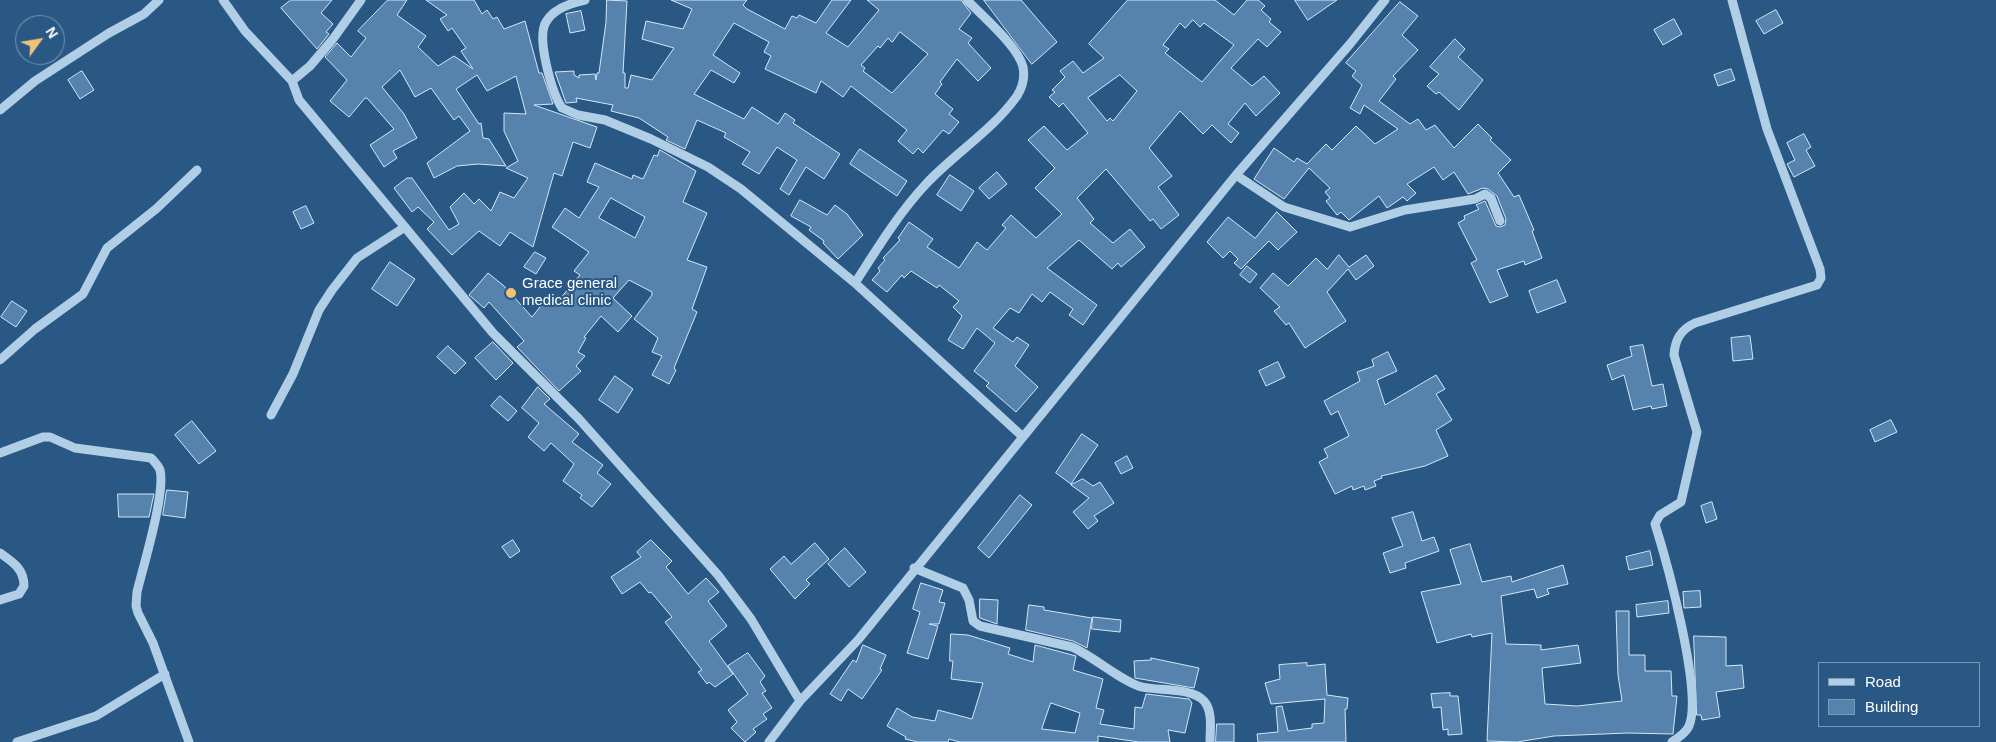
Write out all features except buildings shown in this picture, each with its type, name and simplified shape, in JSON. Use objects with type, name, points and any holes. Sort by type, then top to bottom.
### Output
[{"type":"street","points":[[0,110],[35,81],[110,33],[144,14],[159,0]]},
{"type":"street","points":[[223,0],[245,31],[292,81],[299,100],[310,116],[493,333],[579,419],[718,575],[751,618],[800,701]]},
{"type":"street","points":[[292,81],[299,73],[310,66],[333,39],[361,0]]},
{"type":"street","points":[[585,0],[559,10],[550,17],[543,29],[544,47],[551,83],[562,108],[578,115],[614,124],[708,167],[740,189],[855,283],[1022,438]]},
{"type":"street","points":[[855,283],[899,216],[927,183],[993,124],[1018,95],[1023,81],[1022,67],[1018,55],[967,0]]},
{"type":"street","points":[[769,742],[800,701],[858,640],[914,568],[1236,175],[1350,44],[1385,0]]},
{"type":"street","points":[[1672,742],[1688,728],[1692,715],[1690,688],[1681,622],[1655,524],[1660,515],[1681,502],[1697,432],[1674,355],[1675,343],[1679,334],[1694,323],[1817,285],[1821,278],[1820,269],[1799,208],[1767,129],[1732,0]]},
{"type":"street","points":[[0,360],[35,328],[83,294],[108,248],[156,209],[197,170]]},
{"type":"street","points":[[1236,175],[1284,207],[1350,227],[1405,210],[1475,199],[1485,194],[1491,198],[1500,221]]},
{"type":"street","points":[[271,415],[293,374],[319,310],[332,290],[357,258],[405,227]]},
{"type":"street","points":[[0,453],[43,437],[50,437],[75,448],[151,458],[157,464],[161,476],[160,492],[136,600],[138,613],[165,674],[189,742]]},
{"type":"street","points":[[0,553],[14,562],[22,572],[24,579],[24,586],[18,594],[0,600]]},
{"type":"street","points":[[914,568],[963,588],[970,600],[974,621],[980,626],[1072,647],[1086,653],[1137,686],[1171,688],[1201,698],[1209,710],[1210,742]]},
{"type":"street","points":[[17,742],[96,716],[165,674]]},
{"type":"place","name":"Grace general medical clinic","points":[[511,293]]}]
